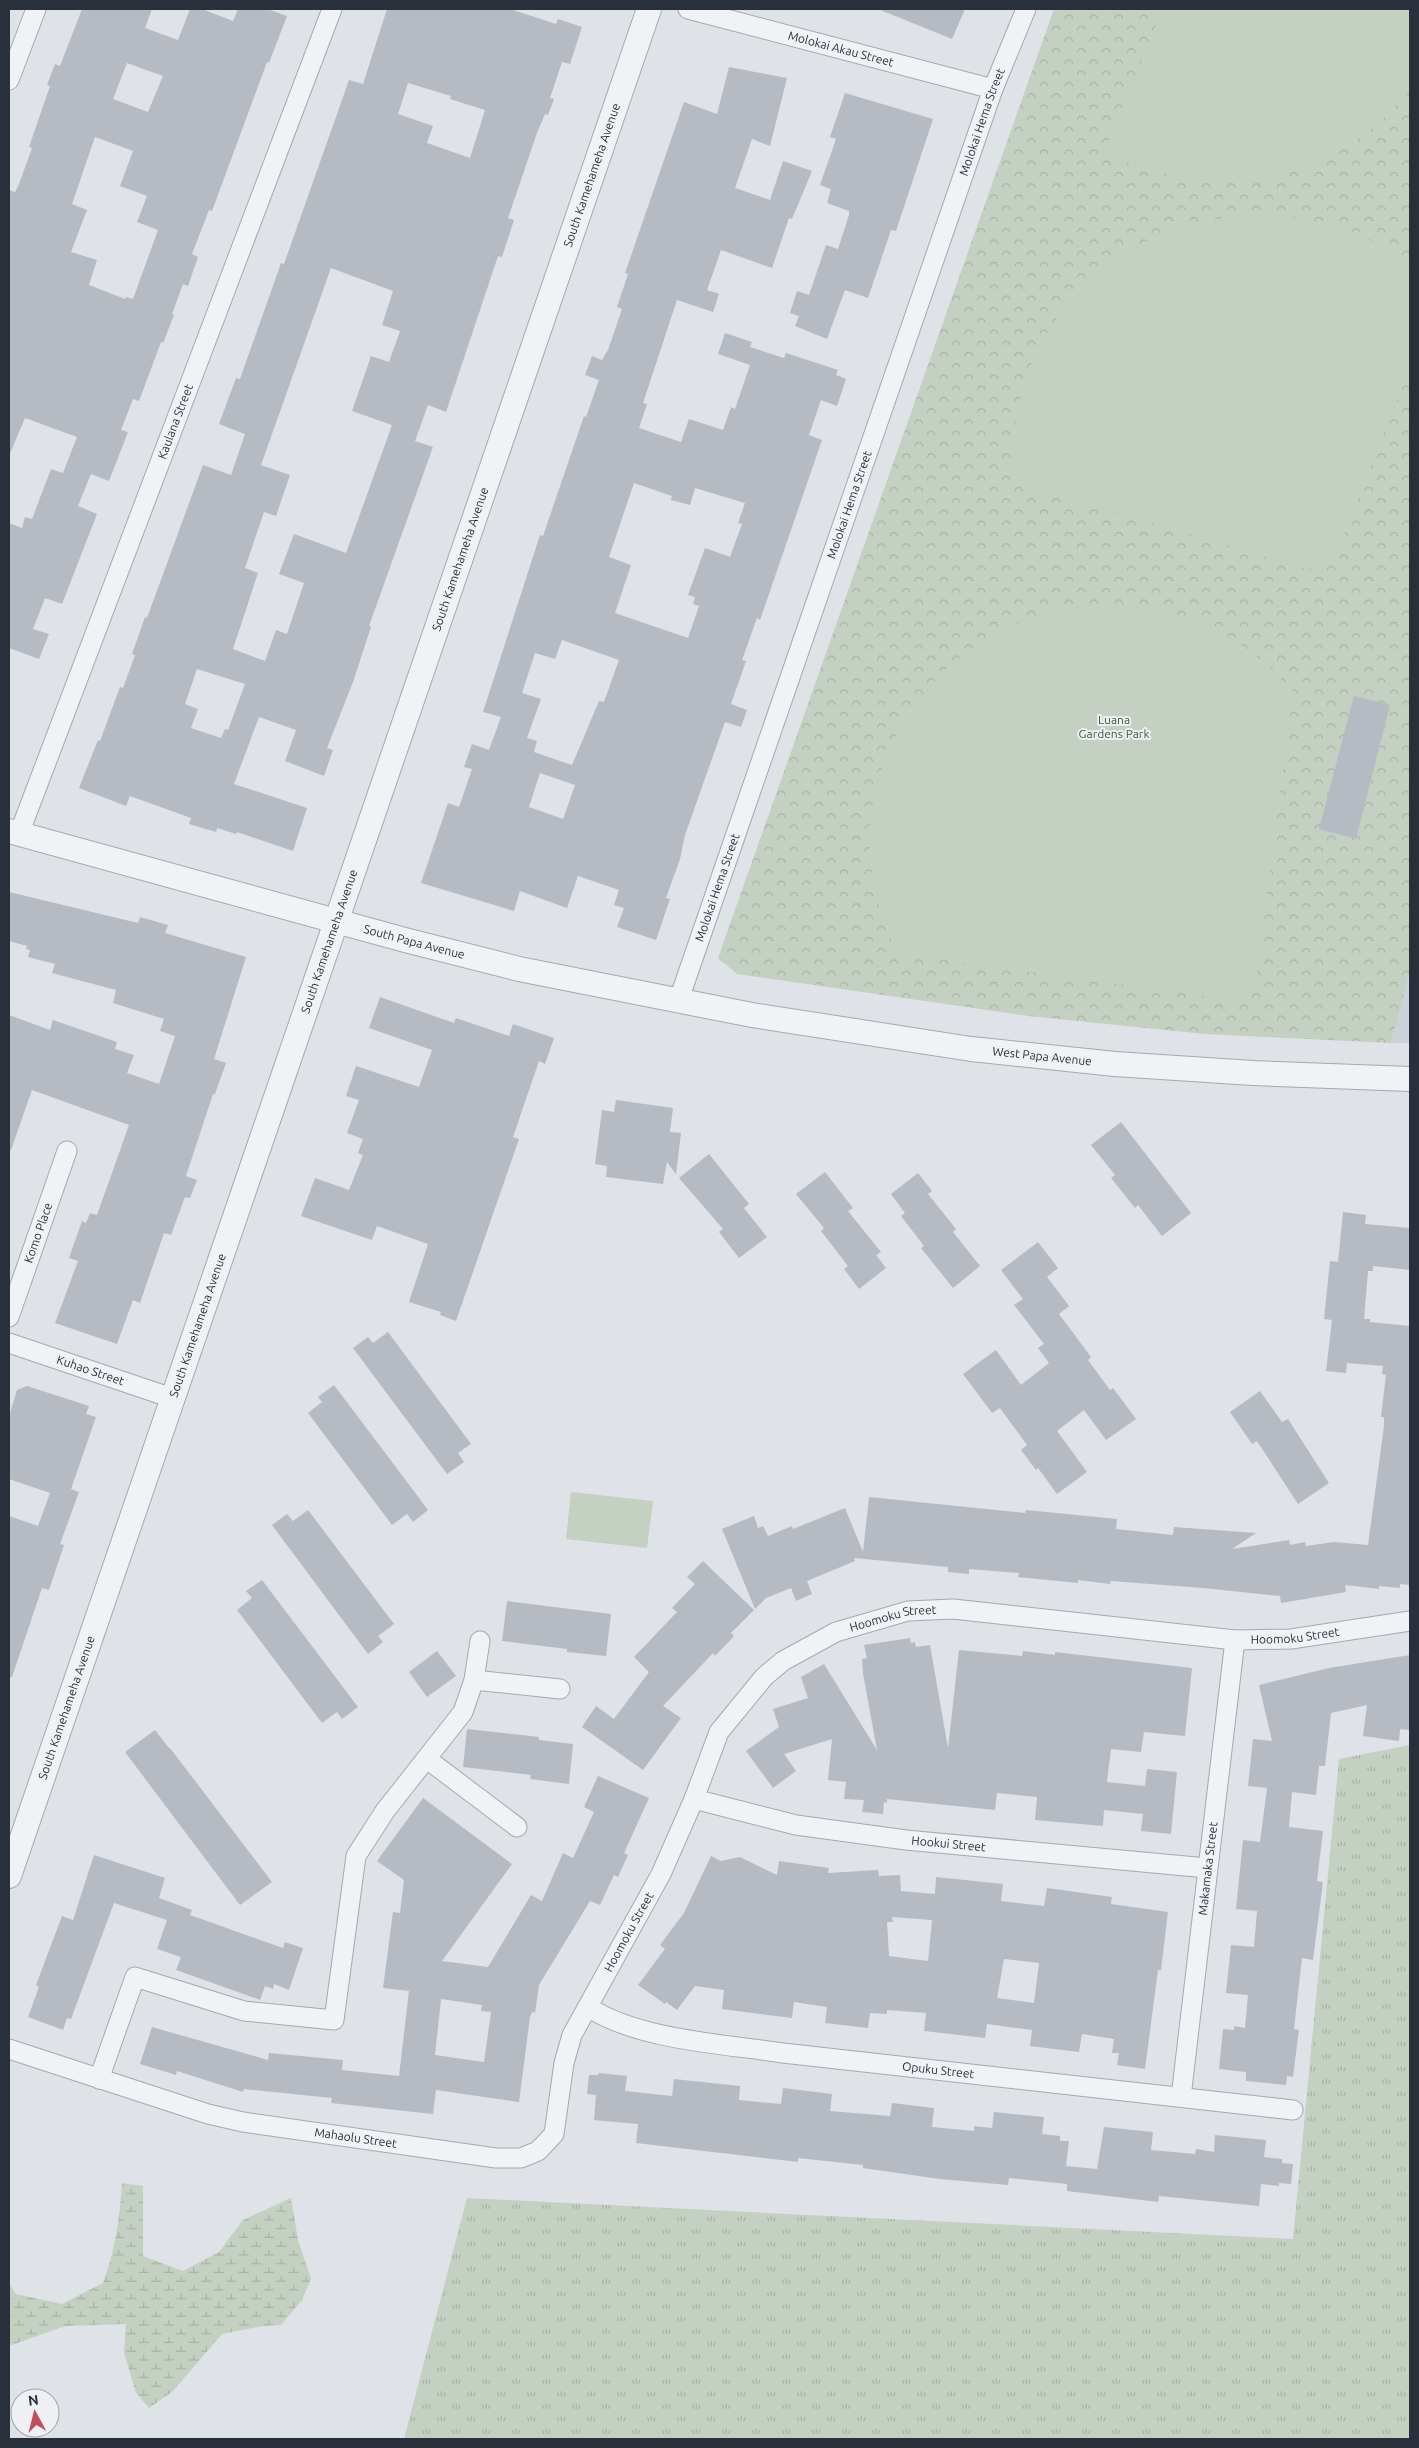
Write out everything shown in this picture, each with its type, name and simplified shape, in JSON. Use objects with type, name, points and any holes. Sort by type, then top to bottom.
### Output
[{"type":"street","points":[[9,80],[36,9]]},
{"type":"street","name":"Kaulana Street","points":[[14,832],[332,9]]},
{"type":"street","name":"South Kamehameha Avenue","points":[[9,1876],[15,1842],[338,920],[649,9]]},
{"type":"street","name":"Molokai Akau Street","points":[[688,9],[993,89]]},
{"type":"street","name":"Molokai Hema Street","points":[[678,1002],[993,89],[1026,9]]},
{"type":"street","name":"South Papa Avenue","points":[[14,832],[406,940],[519,969],[678,1002]]},
{"type":"street","name":"West Papa Avenue","points":[[678,1002],[859,1034],[970,1049],[1115,1064],[1243,1073],[1410,1079]]},
{"type":"street","name":"Komo Place","points":[[9,1316],[67,1151]]},
{"type":"street","name":"Kuhao Street","points":[[9,1343],[172,1398]]},
{"type":"street","name":"Hoomoku Street","points":[[588,2007],[661,1874],[694,1799],[719,1732],[764,1676],[783,1661],[836,1632],[908,1611],[953,1609],[1235,1640],[1291,1639],[1410,1621]]},
{"type":"street","points":[[99,2079],[135,1977],[244,2011],[334,2020],[356,1856],[385,1812],[463,1712],[474,1680],[480,1640]]},
{"type":"street","name":"Makamaka Street","points":[[1181,2097],[1235,1640]]},
{"type":"street","points":[[474,1680],[560,1689]]},
{"type":"street","points":[[427,1759],[517,1827]]},
{"type":"street","name":"Hookui Street","points":[[694,1799],[796,1825],[824,1829],[906,1840],[1207,1868]]},
{"type":"street","name":"Mahaolu Street","points":[[16,2052],[208,2114],[243,2122],[496,2158],[521,2158],[538,2151],[554,2134],[564,2063],[572,2035],[588,2007]]},
{"type":"street","name":"Opuku Street","points":[[588,2007],[602,2017],[662,2035],[695,2040],[793,2054],[1293,2110]]},
{"type":"shaded area","points":[[1410,971],[1410,1043],[1391,1043]]},
{"type":"green space","name":"Luana Gardens Park","points":[[1054,9],[1410,9],[1410,971],[1391,1043],[1205,1034],[1028,1016],[737,974],[718,958]]},
{"type":"green space","points":[[1163,9],[1393,9],[1410,17],[1410,90],[1379,123],[1344,148],[1307,166],[1269,177],[1228,181],[1187,178],[1145,169],[1104,152]]},
{"type":"green space","points":[[1265,214],[1304,219],[1342,229],[1359,235],[1394,253],[1410,265],[1410,366],[1336,555],[1309,569],[1012,483],[1015,427],[1027,376],[1049,331],[1078,292],[1115,260],[1159,236],[1209,221]]},
{"type":"green space","points":[[1104,605],[1160,611],[1208,627],[1230,638],[1252,653],[1293,691],[1256,982],[1231,1000],[897,953],[882,916],[875,891],[871,865],[872,811],[881,772],[897,734],[919,700],[946,670],[977,645],[1013,625],[1051,612]]},
{"type":"green space","points":[[571,1492],[653,1501],[647,1548],[566,1539]]},
{"type":"green space","points":[[1410,1745],[1410,2439],[404,2439],[467,2198],[1293,2239],[1339,1759]]},
{"type":"green space","points":[[122,2183],[143,2186],[143,2256],[183,2271],[219,2252],[243,2220],[291,2198],[298,2240],[311,2279],[302,2300],[281,2325],[262,2326],[222,2334],[172,2392],[149,2408],[136,2393],[124,2353],[126,2324],[65,2326],[9,2346],[9,2284],[16,2294],[62,2304],[103,2283],[111,2259],[116,2234]]},
{"type":"building","points":[[82,9],[152,9],[145,28],[178,40],[190,9],[202,9],[233,21],[238,9],[267,9],[287,16],[269,63],[267,62],[212,211],[209,210],[192,254],[198,257],[188,286],[183,284],[172,314],[174,315],[163,343],[161,342],[139,401],[133,399],[121,430],[128,432],[109,481],[91,474],[78,506],[97,514],[62,604],[45,598],[33,629],[49,634],[39,659],[9,648],[9,523],[22,528],[25,517],[32,519],[51,469],[63,473],[77,437],[25,418],[9,456],[9,190],[15,192],[19,184],[32,148],[29,147],[50,86],[47,85],[55,64],[60,66]],"holes":[[[127,63],[163,76],[148,112],[113,99]],[[95,137],[133,151],[120,186],[147,196],[137,222],[158,230],[133,299],[126,297],[125,299],[89,285],[97,260],[71,252],[87,210],[72,204]]]},
{"type":"building","points":[[387,9],[510,9],[556,24],[558,19],[582,27],[570,64],[562,62],[550,98],[554,99],[548,115],[545,114],[537,133],[508,218],[514,220],[502,257],[498,256],[446,412],[428,405],[415,441],[433,447],[369,626],[371,627],[353,682],[327,748],[333,750],[324,776],[285,761],[296,730],[259,717],[234,784],[307,808],[293,851],[237,832],[236,834],[217,828],[216,832],[189,824],[191,818],[130,796],[126,806],[79,788],[98,740],[100,741],[120,687],[123,688],[135,655],[132,654],[145,617],[147,618],[203,465],[231,475],[245,434],[219,424],[236,378],[240,379],[281,263],[284,264],[349,80],[363,84]],"holes":[[[408,83],[451,96],[450,99],[485,110],[470,158],[427,143],[433,126],[398,114]],[[331,268],[393,291],[382,325],[400,331],[389,362],[371,356],[352,411],[392,425],[346,553],[294,534],[279,574],[304,583],[287,634],[276,630],[265,661],[233,649],[258,573],[245,568],[264,512],[276,516],[290,475],[261,465]],[[197,669],[245,684],[228,730],[225,729],[221,738],[191,728],[198,709],[185,704]]]},
{"type":"building","points":[[878,9],[965,9],[952,39]]},
{"type":"building","points":[[729,67],[787,78],[770,146],[752,139],[735,188],[770,200],[783,161],[812,171],[792,219],[789,218],[772,268],[721,250],[707,290],[719,294],[713,312],[677,300],[643,403],[647,404],[639,428],[681,442],[689,419],[723,430],[731,407],[735,409],[750,365],[718,354],[725,333],[752,342],[750,347],[784,358],[786,353],[838,370],[836,375],[846,379],[837,406],[821,400],[809,435],[822,440],[760,620],[757,618],[742,660],[746,661],[731,704],[747,710],[741,727],[725,722],[685,835],[680,859],[666,898],[670,899],[656,940],[617,927],[624,908],[614,905],[619,890],[578,876],[567,908],[520,891],[514,911],[421,883],[448,803],[459,807],[472,769],[464,767],[472,744],[489,750],[501,717],[483,712],[540,535],[543,536],[584,416],[586,417],[599,380],[585,375],[592,356],[602,360],[608,350],[622,309],[617,307],[628,274],[625,273],[684,102],[717,114]],"holes":[[[634,483],[672,496],[671,500],[690,505],[695,488],[745,503],[738,523],[742,524],[730,557],[705,548],[688,595],[695,597],[693,604],[699,606],[688,638],[615,613],[631,565],[609,557]],[[562,640],[619,660],[604,702],[599,701],[572,765],[534,752],[537,741],[527,738],[541,699],[522,693],[535,653],[555,659]],[[540,773],[575,785],[563,819],[529,807]]]},
{"type":"building","points":[[845,93],[933,119],[896,231],[891,230],[868,298],[845,290],[827,339],[795,326],[799,316],[790,313],[797,291],[809,295],[826,245],[838,249],[849,215],[849,211],[827,203],[831,189],[820,185],[836,139],[830,137]]},
{"type":"building","points":[[1354,696],[1390,705],[1356,839],[1319,829]]},
{"type":"building","points":[[9,892],[138,923],[140,917],[168,925],[165,933],[246,957],[214,1059],[226,1063],[215,1094],[213,1094],[186,1176],[197,1180],[190,1198],[185,1197],[171,1235],[164,1233],[140,1303],[133,1300],[117,1344],[55,1323],[78,1261],[69,1258],[82,1221],[86,1223],[90,1213],[97,1215],[129,1125],[32,1090],[11,1150],[9,1149],[9,1015],[50,1030],[53,1020],[117,1042],[115,1049],[134,1055],[127,1073],[159,1084],[175,1036],[160,1031],[164,1019],[113,1003],[116,990],[52,973],[55,964],[28,957],[30,950],[26,949],[27,946],[9,941]]},
{"type":"building","points":[[380,997],[454,1023],[456,1018],[509,1036],[513,1024],[554,1038],[545,1064],[539,1061],[513,1137],[519,1139],[456,1321],[440,1315],[441,1312],[409,1302],[428,1244],[377,1226],[372,1240],[301,1216],[315,1178],[349,1190],[363,1155],[358,1153],[363,1139],[347,1133],[359,1100],[346,1096],[356,1066],[419,1087],[432,1050],[369,1028]]},
{"type":"building","points":[[616,1100],[673,1108],[670,1132],[681,1133],[676,1174],[667,1162],[663,1184],[606,1177],[607,1166],[595,1164],[602,1110],[614,1112]]},
{"type":"building","points":[[1121,1122],[1191,1213],[1162,1236],[1138,1205],[1135,1208],[1111,1178],[1115,1175],[1091,1145]]},
{"type":"building","points":[[709,1154],[749,1204],[744,1208],[767,1237],[739,1258],[719,1232],[723,1229],[679,1178]]},
{"type":"building","points":[[825,1172],[853,1208],[848,1211],[881,1252],[876,1255],[886,1268],[859,1289],[844,1269],[848,1266],[821,1231],[824,1228],[796,1194]]},
{"type":"building","points":[[918,1173],[932,1191],[928,1194],[956,1229],[953,1232],[980,1266],[953,1288],[921,1248],[924,1246],[901,1216],[905,1213],[891,1194]]},
{"type":"building","points":[[1343,1212],[1366,1215],[1365,1224],[1410,1228],[1410,1270],[1373,1266],[1373,1271],[1368,1271],[1364,1319],[1370,1319],[1370,1322],[1410,1326],[1410,1585],[1400,1584],[1400,1588],[1379,1586],[1379,1589],[1345,1585],[1346,1592],[1281,1603],[1280,1596],[1111,1581],[1110,1584],[1078,1580],[1078,1583],[1018,1577],[1019,1573],[969,1569],[969,1574],[948,1572],[948,1567],[854,1558],[855,1561],[807,1581],[812,1594],[796,1601],[791,1588],[766,1598],[755,1609],[722,1529],[754,1516],[758,1528],[763,1526],[768,1536],[792,1526],[793,1529],[845,1508],[863,1552],[869,1497],[1025,1513],[1026,1510],[1117,1519],[1116,1529],[1173,1535],[1174,1527],[1256,1533],[1232,1549],[1289,1540],[1290,1545],[1305,1542],[1306,1546],[1334,1542],[1368,1545],[1384,1426],[1384,1417],[1381,1417],[1386,1375],[1382,1374],[1383,1366],[1347,1363],[1346,1373],[1326,1371],[1332,1320],[1324,1319],[1330,1261],[1338,1262]]},
{"type":"building","points":[[1038,1242],[1058,1268],[1047,1277],[1069,1306],[1059,1314],[1091,1357],[1088,1360],[1110,1390],[1113,1388],[1136,1419],[1106,1440],[1084,1410],[1057,1431],[1087,1472],[1057,1494],[1038,1468],[1036,1470],[1021,1450],[1027,1445],[1000,1408],[992,1413],[963,1374],[996,1350],[1021,1385],[1049,1363],[1038,1348],[1044,1344],[1014,1305],[1023,1299],[1001,1270]]},
{"type":"building","points":[[388,1332],[471,1444],[458,1453],[464,1462],[447,1474],[353,1348],[368,1337],[373,1343]]},
{"type":"building","points":[[334,1385],[428,1510],[413,1522],[407,1514],[392,1525],[308,1413],[322,1402],[318,1397]]},
{"type":"building","points":[[27,1386],[89,1406],[86,1414],[96,1417],[71,1489],[79,1492],[60,1544],[64,1545],[49,1590],[42,1588],[12,1677],[9,1677],[9,1516],[38,1526],[50,1493],[9,1479],[9,1416],[17,1390]]},
{"type":"building","points":[[1260,1391],[1282,1422],[1288,1419],[1329,1483],[1298,1504],[1257,1441],[1252,1444],[1230,1412]]},
{"type":"building","points":[[308,1510],[394,1624],[378,1636],[383,1642],[368,1654],[272,1525],[287,1514],[293,1521]]},
{"type":"building","points":[[703,1561],[754,1610],[731,1633],[734,1636],[715,1656],[713,1653],[663,1706],[681,1718],[643,1770],[582,1727],[596,1706],[614,1719],[649,1672],[634,1657],[677,1612],[672,1608],[695,1584],[687,1577]]},
{"type":"building","points":[[262,1580],[358,1707],[342,1719],[337,1712],[322,1723],[237,1610],[252,1598],[246,1591]]},
{"type":"building","points":[[507,1601],[611,1614],[606,1656],[567,1652],[567,1649],[502,1641]]},
{"type":"building","points":[[910,1638],[911,1643],[915,1642],[916,1647],[930,1645],[948,1748],[959,1650],[1022,1656],[1023,1651],[1055,1655],[1055,1652],[1192,1668],[1185,1736],[1144,1732],[1141,1752],[1111,1749],[1107,1782],[1145,1786],[1147,1769],[1177,1772],[1171,1834],[1141,1831],[1143,1814],[1104,1810],[1103,1826],[1035,1820],[1037,1797],[997,1793],[995,1810],[887,1799],[887,1803],[884,1802],[883,1814],[862,1812],[864,1800],[844,1799],[846,1782],[828,1780],[832,1739],[784,1754],[796,1771],[773,1788],[746,1751],[779,1727],[773,1709],[808,1698],[801,1677],[824,1664],[877,1750],[863,1674],[862,1659],[867,1658],[864,1645]]},
{"type":"building","points":[[437,1651],[456,1676],[427,1697],[409,1672]]},
{"type":"building","points":[[1410,1655],[1410,1730],[1400,1729],[1399,1741],[1363,1736],[1367,1705],[1331,1713],[1325,1766],[1319,1766],[1316,1795],[1292,1792],[1289,1827],[1323,1831],[1317,1881],[1323,1882],[1313,1960],[1302,1958],[1294,2029],[1299,2030],[1293,2077],[1287,2076],[1286,2085],[1246,2081],[1246,2072],[1219,2069],[1223,2029],[1234,2030],[1234,2026],[1245,2028],[1248,1995],[1226,1993],[1231,1945],[1254,1947],[1257,1911],[1236,1909],[1243,1840],[1260,1842],[1267,1788],[1248,1786],[1253,1739],[1272,1741],[1259,1685],[1329,1668]]},
{"type":"building","points":[[467,1729],[539,1737],[539,1740],[573,1744],[569,1784],[530,1779],[531,1775],[463,1767]]},
{"type":"building","points":[[155,1730],[272,1882],[240,1905],[125,1752]]},
{"type":"building","points":[[598,1776],[649,1798],[624,1853],[628,1855],[618,1877],[614,1875],[600,1905],[590,1901],[539,1985],[535,2013],[532,2012],[530,2017],[519,2102],[436,2090],[433,2114],[331,2103],[332,2098],[244,2089],[243,2092],[177,2071],[176,2075],[140,2064],[152,2027],[268,2060],[269,2053],[343,2060],[342,2070],[399,2076],[409,1991],[383,1988],[393,1912],[400,1913],[404,1880],[377,1861],[423,1798],[512,1864],[442,1961],[488,1967],[531,1895],[542,1901],[563,1853],[573,1858],[594,1812],[584,1807]],"holes":[[[441,1999],[482,2005],[481,2011],[491,2012],[484,2062],[435,2055]]]},
{"type":"building","points":[[94,1855],[165,1878],[159,1898],[192,1910],[190,1915],[283,1948],[285,1942],[303,1948],[289,1990],[274,1984],[273,1989],[265,1986],[260,2000],[176,1970],[181,1957],[157,1949],[167,1920],[114,1903],[71,2019],[67,2018],[63,2030],[28,2017],[39,1987],[36,1985],[62,1916],[73,1920]]},
{"type":"building","points":[[711,1856],[721,1861],[740,1857],[777,1875],[779,1861],[829,1868],[828,1873],[878,1870],[879,1876],[900,1875],[901,1891],[935,1894],[936,1877],[1003,1884],[1001,1901],[1044,1906],[1047,1888],[1112,1897],[1111,1904],[1168,1912],[1145,2069],[1117,2065],[1119,2053],[1112,2053],[1114,2039],[1082,2034],[1079,2052],[1030,2046],[1032,2030],[987,2024],[985,2038],[924,2031],[926,2013],[887,2010],[887,2014],[870,2013],[868,2028],[825,2023],[827,2007],[794,2002],[792,2018],[722,2009],[724,1990],[695,1986],[677,2010],[638,1985],[665,1949],[660,1945],[684,1913]],"holes":[[[892,1917],[932,1920],[928,1961],[889,1956],[887,1922],[893,1922]],[[1004,1959],[1039,1963],[1034,2003],[997,1998]]]},
{"type":"building","points":[[599,2073],[627,2076],[625,2091],[672,2096],[674,2079],[740,2086],[739,2100],[781,2104],[783,2088],[832,2094],[830,2111],[890,2116],[892,2103],[934,2108],[932,2127],[974,2131],[974,2126],[992,2128],[994,2112],[1044,2117],[1042,2134],[1060,2136],[1060,2141],[1069,2141],[1066,2166],[1097,2169],[1104,2127],[1153,2132],[1151,2150],[1195,2154],[1196,2149],[1214,2152],[1215,2135],[1266,2140],[1264,2157],[1282,2159],[1282,2163],[1293,2164],[1291,2184],[1279,2183],[1279,2186],[1261,2184],[1259,2206],[1159,2196],[1158,2202],[1067,2191],[1067,2184],[1009,2178],[1008,2185],[940,2179],[863,2168],[863,2165],[798,2158],[798,2162],[636,2143],[638,2124],[594,2120],[596,2095],[587,2094],[589,2075],[598,2075]]}]
